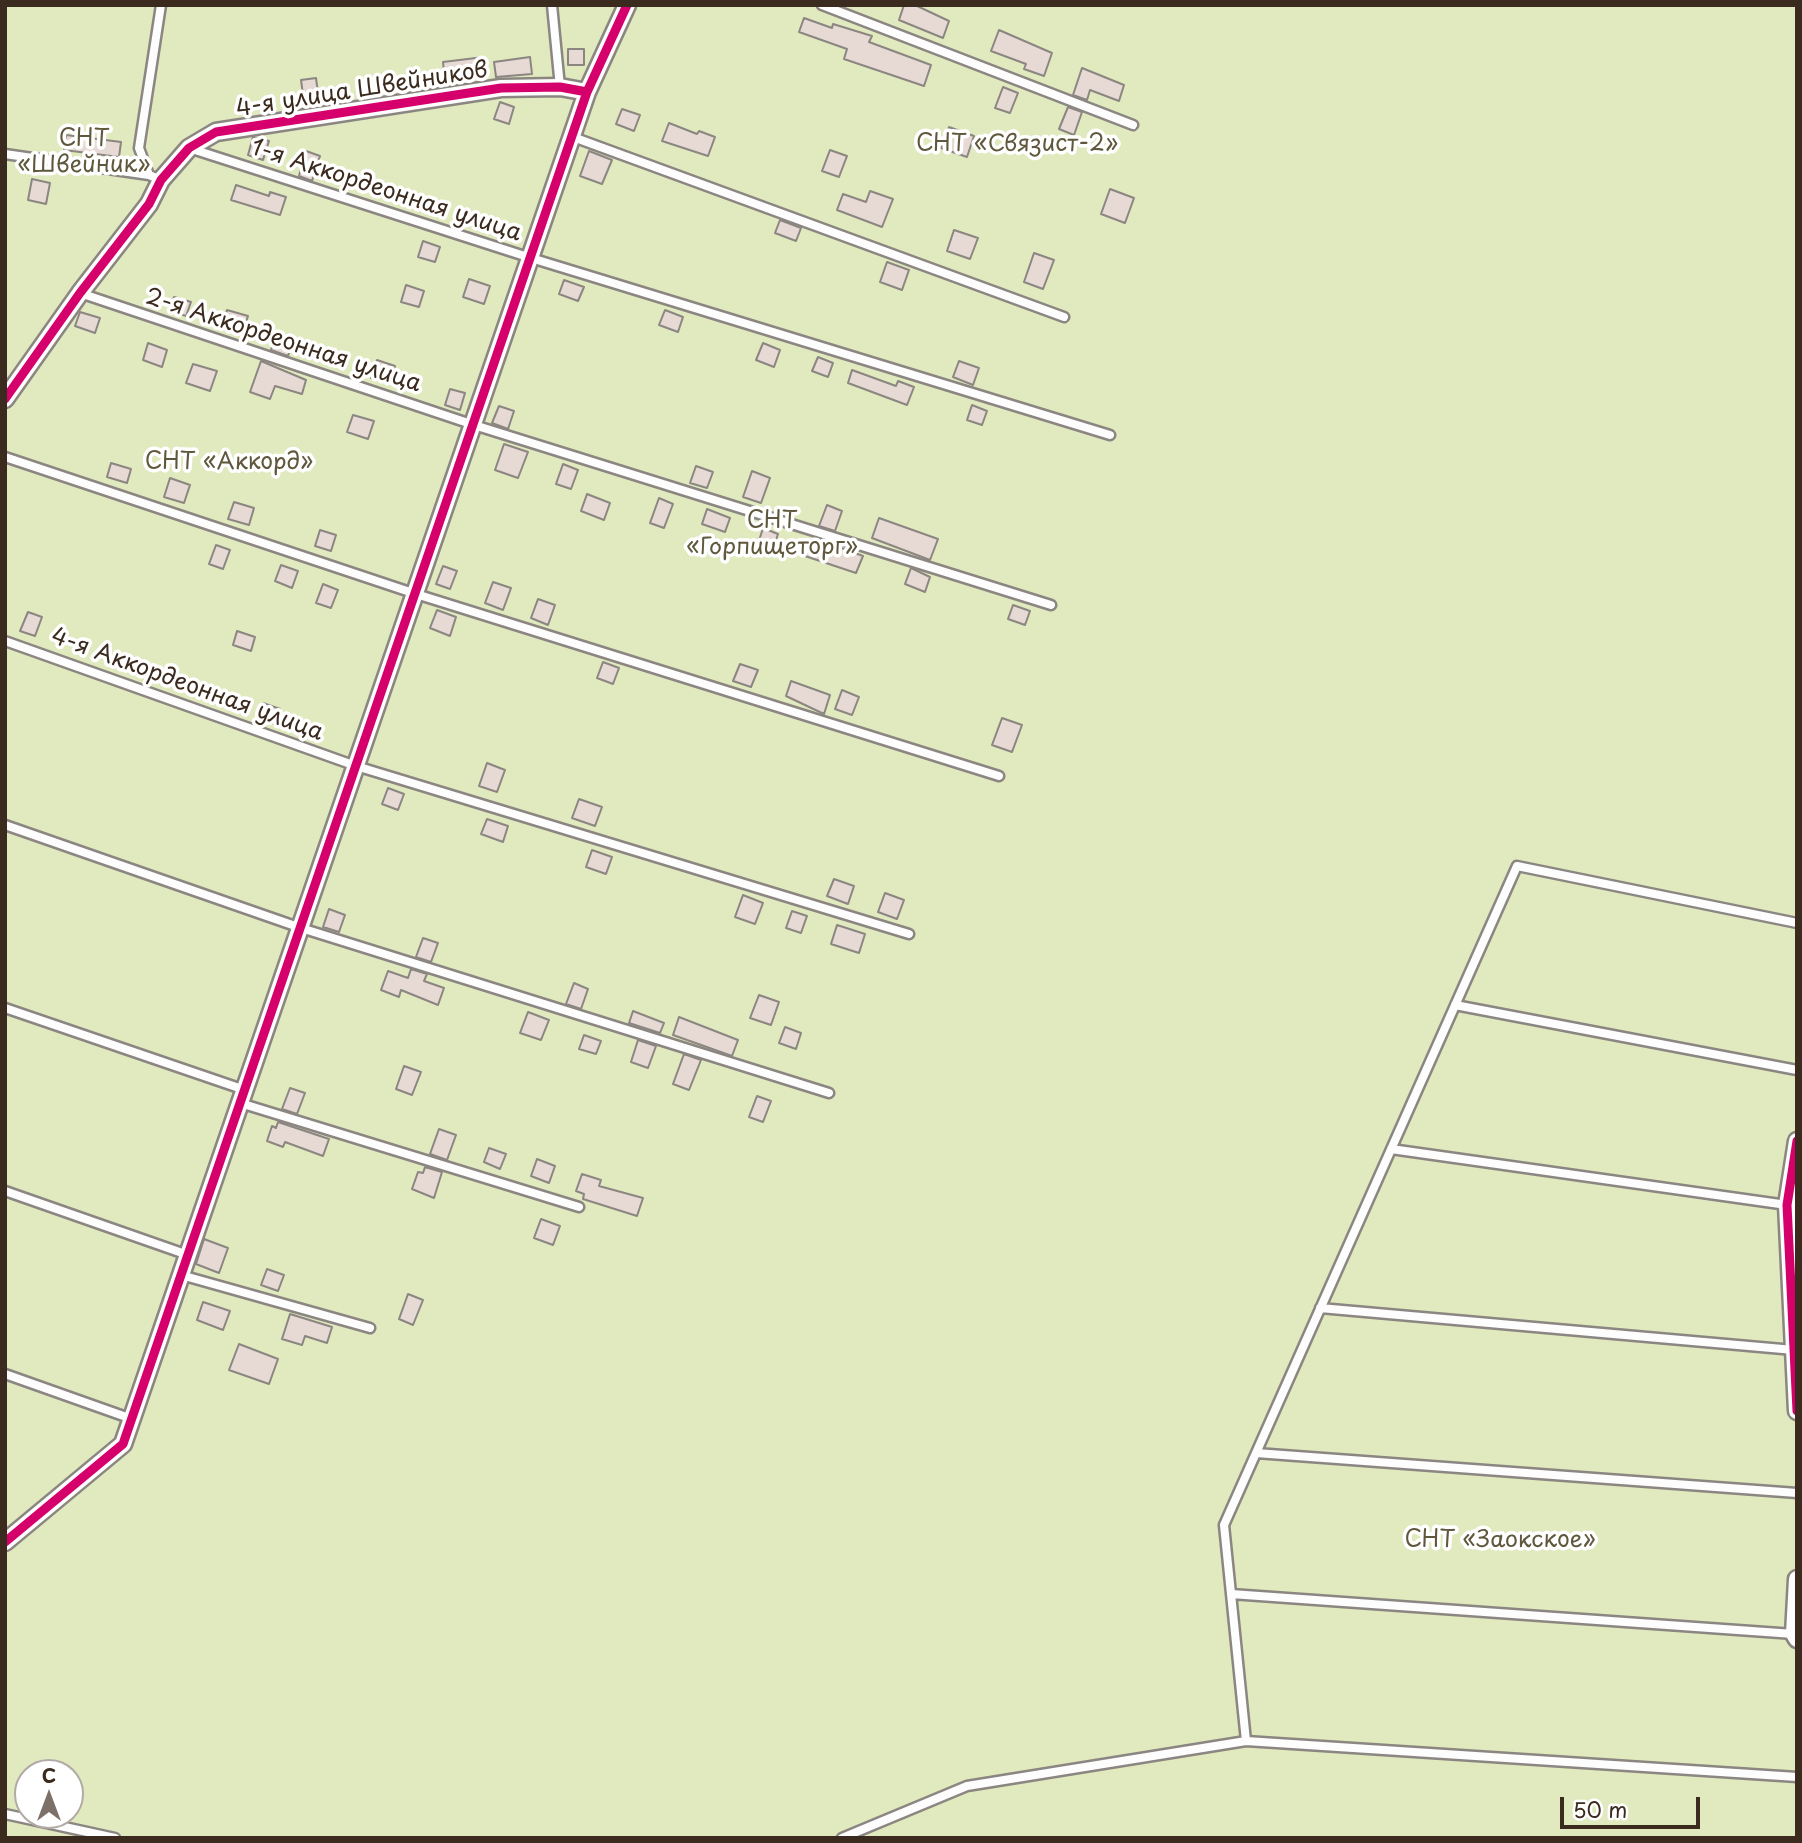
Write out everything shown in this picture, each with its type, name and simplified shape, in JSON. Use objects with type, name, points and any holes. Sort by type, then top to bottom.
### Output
[{"type":"street","points":[[5,1542],[123,1444],[587,92],[627,5]]},
{"type":"street","name":"4-я улица Швейников","points":[[8,389],[149,204],[155,178],[189,148],[216,132],[501,88],[560,87],[587,92]]},
{"type":"street","points":[[1797,1141],[1787,1205],[1797,1411]]},
{"type":"street","points":[[1795,1637],[1797,1579]]},
{"type":"lane","points":[[155,178],[139,148],[161,5]]},
{"type":"lane","points":[[552,5],[560,87]]},
{"type":"lane","points":[[822,5],[1133,125]]},
{"type":"lane","points":[[573,136],[1064,317]]},
{"type":"lane","name":"1-я Аккордеонная улица","points":[[189,148],[531,258],[1110,435]]},
{"type":"lane","points":[[5,154],[155,178]]},
{"type":"lane","name":"2-я Аккордеонная улица","points":[[80,293],[474,425],[1051,605]]},
{"type":"lane","points":[[5,457],[416,594],[999,776]]},
{"type":"lane","name":"4-я Аккордеонная улица","points":[[5,640],[356,766],[909,933]]},
{"type":"lane","points":[[5,825],[301,928],[830,1093]]},
{"type":"lane","points":[[1246,1741],[1224,1525],[1517,866],[1797,923]]},
{"type":"lane","points":[[1455,1005],[1797,1070]]},
{"type":"lane","points":[[5,1008],[243,1097],[579,1207]]},
{"type":"lane","points":[[1391,1149],[1787,1205]]},
{"type":"lane","points":[[5,1191],[188,1255]]},
{"type":"lane","points":[[181,1275],[370,1328]]},
{"type":"lane","points":[[1320,1308],[1794,1350]]},
{"type":"lane","points":[[5,1374],[132,1419]]},
{"type":"lane","points":[[1256,1453],[1797,1493]]},
{"type":"lane","points":[[1231,1594],[1795,1637]]},
{"type":"lane","points":[[842,1838],[967,1786],[1246,1741],[1797,1777]]},
{"type":"lane","points":[[5,1814],[115,1838]]},
{"type":"green space","points":[[5,5],[1797,5],[1797,1838],[5,1838]]},
{"type":"building","points":[[904,5],[915,5],[949,21],[943,38],[899,20]]},
{"type":"building","points":[[804,18],[832,28],[833,24],[872,36],[869,42],[931,65],[924,86],[844,59],[847,49],[799,32]]},
{"type":"building","points":[[999,30],[1052,53],[1044,76],[1024,69],[1026,64],[991,51]]},
{"type":"building","points":[[568,49],[584,49],[584,65],[568,65]]},
{"type":"building","points":[[484,57],[486,75],[445,81],[443,62]]},
{"type":"building","points":[[530,57],[532,74],[496,77],[494,62]]},
{"type":"building","points":[[1082,68],[1124,85],[1119,101],[1090,90],[1087,100],[1073,95]]},
{"type":"building","points":[[316,78],[319,100],[304,102],[301,80]]},
{"type":"building","points":[[1003,87],[1018,93],[1010,113],[995,108]]},
{"type":"building","points":[[500,102],[514,107],[509,124],[494,119]]},
{"type":"building","points":[[1068,107],[1082,112],[1074,135],[1059,129]]},
{"type":"building","points":[[622,109],[640,115],[634,131],[616,124]]},
{"type":"building","points":[[669,123],[697,134],[699,131],[715,137],[708,156],[662,141]]},
{"type":"building","points":[[949,127],[974,136],[967,157],[941,148]]},
{"type":"building","points":[[66,135],[121,142],[119,157],[64,150]]},
{"type":"building","points":[[253,137],[269,141],[263,160],[248,155]]},
{"type":"building","points":[[830,150],[847,156],[839,177],[822,171]]},
{"type":"building","points":[[306,151],[320,156],[312,181],[299,176]]},
{"type":"building","points":[[589,151],[612,160],[602,184],[580,176]]},
{"type":"building","points":[[32,179],[50,183],[46,204],[28,200]]},
{"type":"building","points":[[236,185],[269,196],[270,192],[286,197],[280,215],[231,200]]},
{"type":"building","points":[[1110,189],[1134,198],[1125,223],[1101,214]]},
{"type":"building","points":[[870,191],[893,199],[882,227],[837,210],[843,194],[866,202]]},
{"type":"building","points":[[780,220],[801,228],[796,241],[775,233]]},
{"type":"building","points":[[954,230],[978,238],[970,259],[947,251]]},
{"type":"building","points":[[423,241],[440,247],[435,262],[418,257]]},
{"type":"building","points":[[1034,253],[1054,260],[1043,289],[1024,282]]},
{"type":"building","points":[[887,262],[909,270],[902,290],[880,282]]},
{"type":"building","points":[[469,279],[490,286],[484,304],[463,297]]},
{"type":"building","points":[[564,280],[584,287],[578,301],[559,294]]},
{"type":"building","points":[[406,285],[424,291],[419,307],[401,302]]},
{"type":"building","points":[[174,297],[191,302],[186,316],[170,311]]},
{"type":"building","points":[[227,310],[248,316],[242,335],[221,329]]},
{"type":"building","points":[[665,310],[683,317],[678,332],[659,325]]},
{"type":"building","points":[[80,312],[100,318],[95,333],[75,326]]},
{"type":"building","points":[[276,332],[294,338],[288,356],[271,350]]},
{"type":"building","points":[[148,343],[167,350],[162,367],[143,360]]},
{"type":"building","points":[[763,343],[780,350],[774,367],[756,360]]},
{"type":"building","points":[[818,357],[833,363],[828,377],[812,371]]},
{"type":"building","points":[[377,360],[395,366],[389,384],[371,378]]},
{"type":"building","points":[[261,361],[306,380],[302,394],[275,386],[270,399],[250,392]]},
{"type":"building","points":[[959,361],[979,368],[973,385],[953,377]]},
{"type":"building","points":[[193,364],[217,371],[210,391],[186,383]]},
{"type":"building","points":[[852,370],[896,386],[898,381],[914,387],[907,405],[848,383]]},
{"type":"building","points":[[450,389],[465,393],[460,410],[445,405]]},
{"type":"building","points":[[972,405],[987,411],[982,425],[967,420]]},
{"type":"building","points":[[499,406],[514,411],[508,429],[492,423]]},
{"type":"building","points":[[353,415],[374,421],[368,439],[347,432]]},
{"type":"building","points":[[504,444],[528,452],[518,478],[495,470]]},
{"type":"building","points":[[111,463],[131,469],[127,483],[107,477]]},
{"type":"building","points":[[563,464],[578,470],[571,489],[556,484]]},
{"type":"building","points":[[696,466],[713,472],[707,488],[690,483]]},
{"type":"building","points":[[752,471],[770,478],[761,503],[743,497]]},
{"type":"building","points":[[170,478],[190,485],[184,503],[164,497]]},
{"type":"building","points":[[587,494],[610,503],[604,520],[581,511]]},
{"type":"building","points":[[659,498],[673,504],[664,528],[650,523]]},
{"type":"building","points":[[234,502],[254,508],[249,525],[228,519]]},
{"type":"building","points":[[827,505],[842,511],[835,531],[819,526]]},
{"type":"building","points":[[707,509],[730,518],[725,532],[702,524]]},
{"type":"building","points":[[879,518],[938,539],[930,560],[872,538]]},
{"type":"building","points":[[763,528],[778,534],[773,549],[758,544]]},
{"type":"building","points":[[320,530],[336,535],[331,551],[315,546]]},
{"type":"building","points":[[815,538],[863,556],[856,573],[805,556],[811,540]]},
{"type":"building","points":[[216,545],[230,550],[223,569],[209,564]]},
{"type":"building","points":[[281,565],[298,571],[292,588],[275,581]]},
{"type":"building","points":[[443,566],[457,571],[450,589],[436,584]]},
{"type":"building","points":[[911,568],[930,577],[925,592],[905,584]]},
{"type":"building","points":[[493,582],[511,588],[503,610],[485,603]]},
{"type":"building","points":[[323,584],[338,590],[331,608],[316,603]]},
{"type":"building","points":[[538,599],[555,605],[548,625],[531,618]]},
{"type":"building","points":[[1013,605],[1030,611],[1025,625],[1008,619]]},
{"type":"building","points":[[437,610],[456,617],[450,636],[430,628]]},
{"type":"building","points":[[28,612],[42,617],[35,636],[20,631]]},
{"type":"building","points":[[237,631],[255,637],[251,651],[233,645]]},
{"type":"building","points":[[603,662],[619,668],[613,684],[597,678]]},
{"type":"building","points":[[740,664],[758,670],[751,687],[733,681]]},
{"type":"building","points":[[791,681],[830,695],[824,714],[786,696]]},
{"type":"building","points":[[842,690],[859,697],[852,715],[835,709]]},
{"type":"building","points":[[263,703],[280,709],[275,724],[257,718]]},
{"type":"building","points":[[1002,718],[1022,725],[1012,752],[992,745]]},
{"type":"building","points":[[487,763],[505,770],[497,792],[479,786]]},
{"type":"building","points":[[388,788],[404,794],[398,810],[382,804]]},
{"type":"building","points":[[579,799],[602,807],[595,826],[572,818]]},
{"type":"building","points":[[487,819],[508,826],[503,842],[481,834]]},
{"type":"building","points":[[592,850],[612,857],[606,874],[586,867]]},
{"type":"building","points":[[834,879],[854,886],[848,904],[827,896]]},
{"type":"building","points":[[885,893],[904,900],[897,919],[878,912]]},
{"type":"building","points":[[743,895],[763,903],[755,924],[735,917]]},
{"type":"building","points":[[329,909],[345,915],[339,932],[323,927]]},
{"type":"building","points":[[792,911],[807,916],[801,933],[786,928]]},
{"type":"building","points":[[837,925],[865,934],[859,953],[831,944]]},
{"type":"building","points":[[423,938],[438,943],[431,962],[416,957]]},
{"type":"building","points":[[411,969],[427,974],[424,981],[444,988],[438,1005],[401,990],[399,997],[381,990],[388,971],[408,978]]},
{"type":"building","points":[[574,983],[588,989],[581,1009],[566,1004]]},
{"type":"building","points":[[759,995],[779,1002],[771,1025],[750,1018]]},
{"type":"building","points":[[633,1011],[664,1023],[660,1033],[629,1023]]},
{"type":"building","points":[[528,1012],[549,1020],[541,1040],[520,1033]]},
{"type":"building","points":[[679,1017],[738,1040],[732,1056],[673,1035]]},
{"type":"building","points":[[785,1027],[801,1033],[796,1049],[779,1043]]},
{"type":"building","points":[[584,1035],[601,1041],[596,1054],[579,1049]]},
{"type":"building","points":[[638,1040],[656,1046],[648,1068],[631,1062]]},
{"type":"building","points":[[684,1054],[701,1060],[689,1090],[673,1084]]},
{"type":"building","points":[[404,1066],[421,1072],[412,1095],[396,1089]]},
{"type":"building","points":[[290,1088],[305,1093],[297,1114],[282,1109]]},
{"type":"building","points":[[757,1096],[771,1101],[763,1122],[749,1117]]},
{"type":"building","points":[[278,1122],[329,1139],[323,1156],[285,1142],[283,1147],[267,1141],[272,1126],[276,1128]]},
{"type":"building","points":[[439,1129],[456,1135],[447,1160],[430,1154]]},
{"type":"building","points":[[489,1148],[506,1154],[500,1169],[484,1162]]},
{"type":"building","points":[[537,1159],[555,1166],[549,1183],[531,1176]]},
{"type":"building","points":[[425,1167],[442,1172],[434,1198],[412,1189],[418,1172],[423,1173]]},
{"type":"building","points":[[582,1174],[601,1180],[599,1186],[643,1198],[637,1216],[583,1199],[584,1194],[576,1191]]},
{"type":"building","points":[[541,1219],[560,1226],[553,1245],[534,1238]]},
{"type":"building","points":[[204,1239],[228,1248],[219,1273],[196,1264]]},
{"type":"building","points":[[267,1269],[284,1275],[278,1291],[261,1285]]},
{"type":"building","points":[[408,1294],[423,1300],[413,1325],[399,1319]]},
{"type":"building","points":[[203,1302],[230,1311],[223,1330],[197,1320]]},
{"type":"building","points":[[290,1314],[332,1327],[327,1343],[305,1336],[302,1345],[282,1339]]},
{"type":"building","points":[[239,1344],[278,1359],[269,1384],[229,1370]]},
{"type":"cycle path","points":[[5,1542],[123,1444],[587,92],[627,5]]},
{"type":"cycle path","points":[[5,399],[80,293],[149,204],[161,180],[189,148],[216,132],[501,88],[560,87],[587,92]]},
{"type":"cycle path","points":[[1797,1141],[1787,1205],[1797,1411]]},
{"type":"park label","name":"СНТ «Связист-2»","points":[[1017,145]]},
{"type":"park label","name":"СНТ «Швейник»","points":[[84,153]]},
{"type":"park label","name":"СНТ «Аккорд»","points":[[229,463]]},
{"type":"park label","name":"СНТ «Горпищеторг»","points":[[772,535]]},
{"type":"park label","name":"СНТ «Заокское»","points":[[1500,1541]]}]
